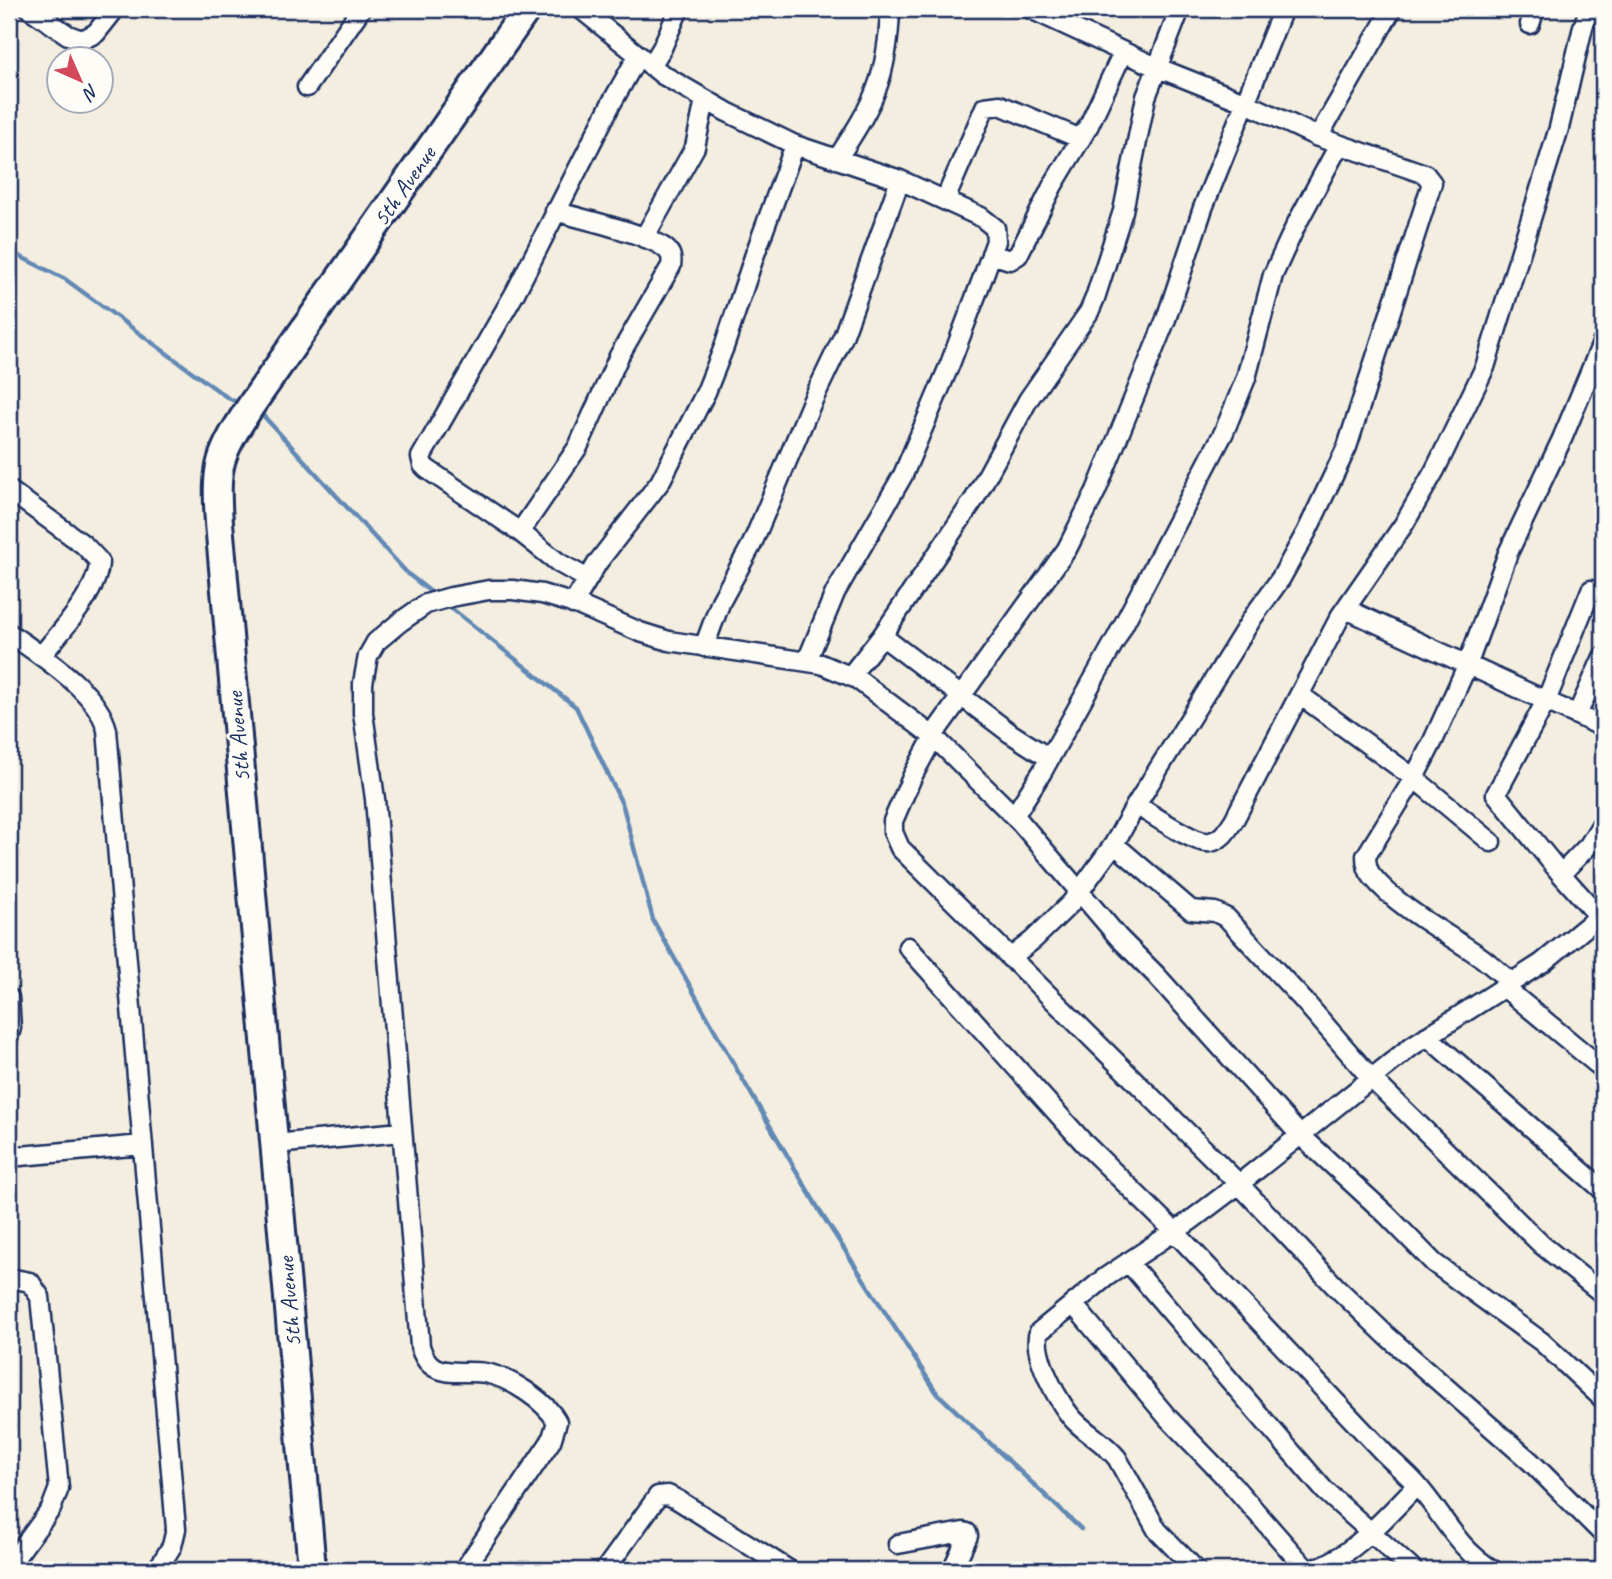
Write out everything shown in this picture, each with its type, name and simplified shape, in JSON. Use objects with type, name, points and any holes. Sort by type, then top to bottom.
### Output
[{"type":"street","points":[[30,9],[68,35],[82,40],[96,33],[115,9]]},
{"type":"street","points":[[307,87],[361,9]]},
{"type":"street","name":"5th Avenue","points":[[309,1564],[275,1144],[217,499],[218,469],[228,442],[272,374],[527,9]]},
{"type":"street","points":[[581,9],[645,61],[705,100],[751,125],[795,145],[900,180],[990,222],[995,228],[996,241],[950,364],[903,475],[835,593],[807,661]]},
{"type":"street","points":[[588,579],[559,563],[520,532],[427,469],[421,457],[515,292],[611,104],[645,61],[662,48],[678,9]]},
{"type":"street","points":[[837,159],[877,93],[887,51],[890,9]]},
{"type":"street","points":[[1010,958],[1048,927],[1080,892],[1114,844],[1253,617],[1281,578],[1307,531],[1347,447],[1430,193],[1431,180],[1425,174],[1318,138],[1244,102],[1156,67],[1031,9]]},
{"type":"street","points":[[851,675],[882,636],[975,498],[1028,400],[1092,305],[1123,211],[1139,128],[1156,67],[1180,9]]},
{"type":"street","points":[[1283,9],[1203,208],[1166,319],[1096,491],[1068,549],[934,737],[913,775],[893,821],[895,840],[900,848],[1239,1184],[1335,1286],[1378,1328],[1531,1462],[1603,1534]]},
{"type":"street","points":[[1318,138],[1392,9]]},
{"type":"street","points":[[1136,805],[1200,841],[1207,843],[1220,838],[1234,820],[1346,609],[1417,502],[1485,367],[1559,128],[1577,47],[1589,9]]},
{"type":"street","points":[[991,254],[1010,260],[1018,255],[1053,186],[1081,139],[1122,51]]},
{"type":"street","points":[[644,238],[695,147],[705,100]]},
{"type":"street","points":[[945,200],[985,107],[1000,104],[1081,139]]},
{"type":"street","points":[[573,604],[617,536],[660,482],[706,392],[795,145]]},
{"type":"street","points":[[1014,816],[1116,639],[1224,432],[1246,378],[1273,275],[1296,225],[1339,145]]},
{"type":"street","points":[[704,647],[721,601],[752,544],[839,345],[900,180]]},
{"type":"street","points":[[520,532],[578,447],[619,356],[671,266],[671,254],[644,238],[555,211]]},
{"type":"street","points":[[1603,341],[1562,439],[1508,553],[1467,666],[1414,778],[1367,856],[1366,863],[1369,872],[1404,904],[1481,957],[1603,1069]]},
{"type":"street","points":[[9,490],[84,545],[99,561],[98,575],[92,589],[41,656]]},
{"type":"street","points":[[464,1570],[551,1441],[557,1422],[552,1414],[525,1390],[508,1380],[486,1373],[443,1370],[432,1366],[419,1346],[375,799],[362,700],[369,651],[381,636],[426,604],[489,590],[542,594],[669,641],[807,661],[851,675],[934,737],[1014,816],[1119,938],[1156,975],[1298,1134],[1387,1215],[1434,1263],[1542,1342],[1603,1399]]},
{"type":"street","points":[[1196,1570],[1157,1530],[1118,1458],[1068,1414],[1047,1375],[1037,1337],[1047,1324],[1128,1262],[1239,1184],[1370,1077],[1427,1036],[1542,963],[1602,916],[1561,874],[1496,794],[1546,701],[1591,590]]},
{"type":"street","points":[[1346,609],[1603,727]]},
{"type":"street","points":[[9,633],[86,694],[100,712],[107,730],[176,1529],[172,1546],[157,1570]]},
{"type":"street","points":[[882,636],[1010,733],[1049,758]]},
{"type":"street","points":[[1577,715],[1603,657]]},
{"type":"street","points":[[1300,695],[1414,778],[1492,842]]},
{"type":"street","points":[[1561,874],[1589,845],[1603,822]]},
{"type":"street","points":[[1114,844],[1191,910],[1215,912],[1227,918],[1370,1077],[1542,1245],[1603,1294]]},
{"type":"street","points":[[908,947],[1075,1134],[1174,1231],[1417,1485],[1452,1535],[1475,1558],[1493,1570]]},
{"type":"street","points":[[9,998],[9,1035]]},
{"type":"street","points":[[1427,1036],[1603,1190]]},
{"type":"street","points":[[275,1144],[401,1132]]},
{"type":"street","points":[[9,1157],[143,1145]]},
{"type":"street","points":[[1128,1262],[1325,1492],[1413,1570]]},
{"type":"street","points":[[9,1278],[30,1282],[40,1297],[59,1488],[51,1509],[9,1566]]},
{"type":"street","points":[[1073,1304],[1168,1418],[1230,1482],[1303,1563],[1306,1570],[1320,1569],[1371,1533],[1417,1485]]},
{"type":"street","points":[[605,1570],[658,1496],[663,1495],[678,1500],[789,1570]]},
{"type":"street","points":[[898,1544],[967,1533],[952,1570]]},
{"type":"waterway","points":[[9,251],[65,279],[228,398],[241,404]]},
{"type":"waterway","points":[[259,411],[408,574],[436,596]]},
{"type":"waterway","points":[[446,604],[576,707],[623,806],[653,920],[821,1213],[937,1393],[1081,1529]]}]
